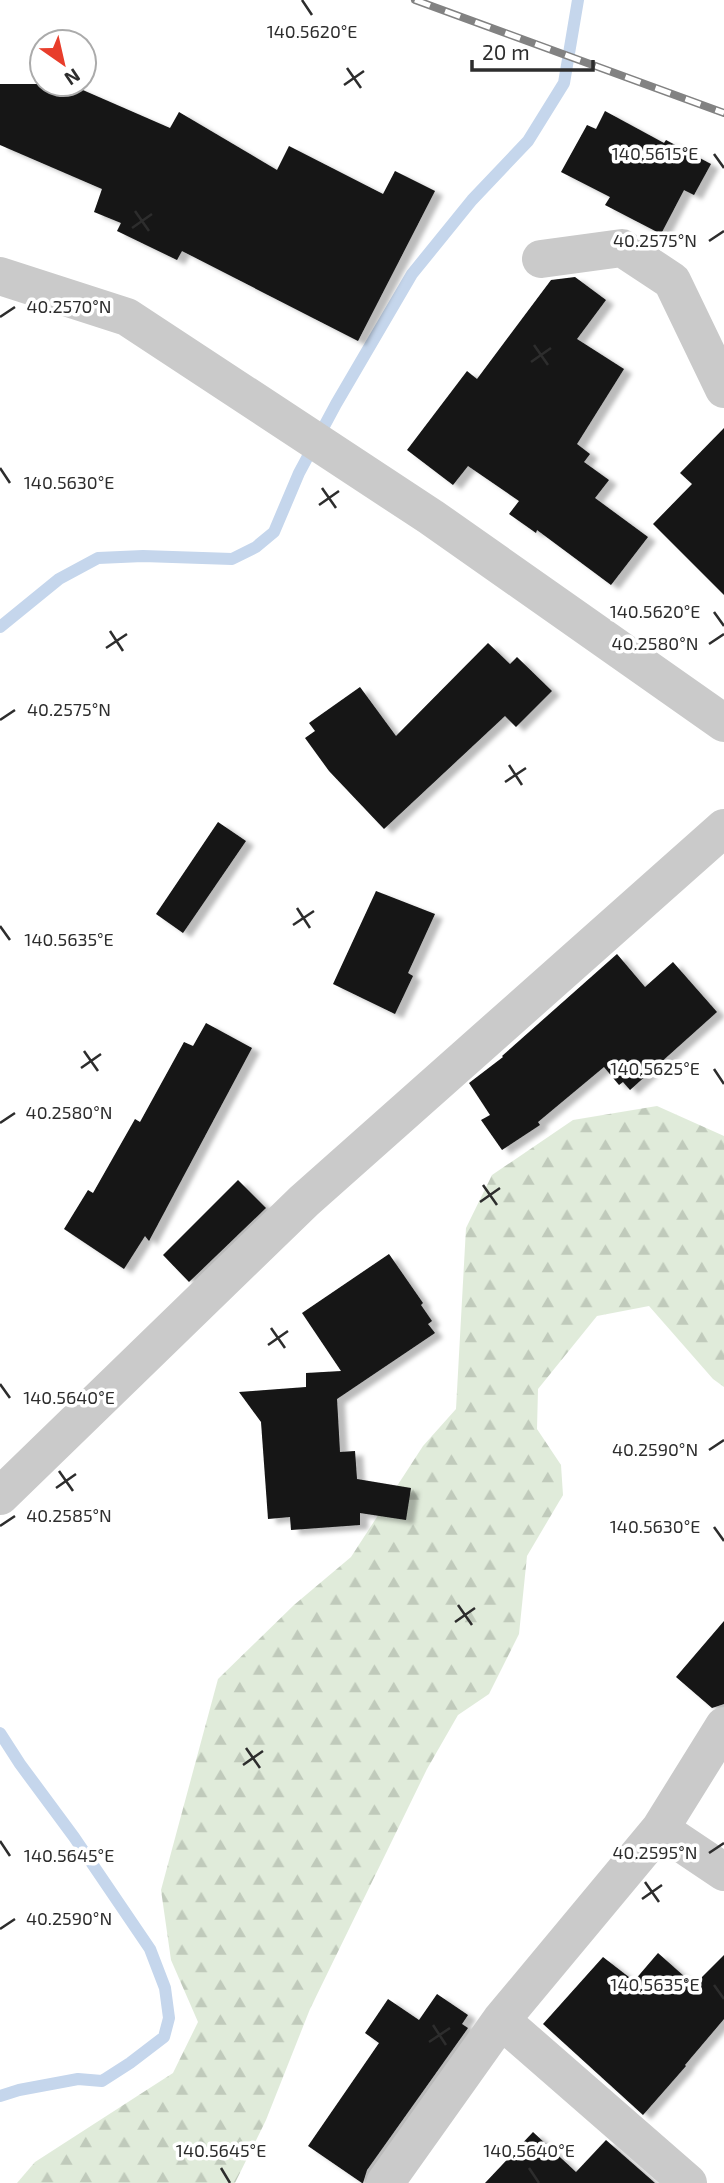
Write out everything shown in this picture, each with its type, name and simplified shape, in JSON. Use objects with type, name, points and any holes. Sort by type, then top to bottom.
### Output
[{"type":"street","points":[[541,259],[622,248],[673,281],[724,389]]},
{"type":"street","points":[[0,276],[127,317],[431,517],[724,723]]},
{"type":"street","points":[[0,1496],[304,1200],[724,828]]},
{"type":"street","points":[[385,2183],[502,2020],[660,1829],[724,1726]]},
{"type":"street","points":[[660,1829],[724,1872]]},
{"type":"street","points":[[502,2020],[688,2183]]},
{"type":"green space","points":[[657,1106],[724,1136],[724,1387],[713,1379],[649,1306],[597,1316],[538,1389],[537,1429],[561,1465],[563,1495],[527,1556],[519,1634],[489,1694],[458,1715],[427,1769],[310,2009],[266,2120],[235,2183],[17,2183],[35,2162],[173,2073],[198,2022],[171,1960],[161,1890],[218,1679],[294,1605],[351,1557],[423,1446],[456,1409],[466,1228],[492,1175],[573,1120]]},
{"type":"building","points":[[0,84],[28,84],[28,98],[98,97],[170,128],[179,112],[277,170],[289,146],[383,194],[395,171],[435,191],[358,341],[182,251],[177,260],[117,231],[121,223],[94,212],[102,189],[0,145]]},
{"type":"building","points":[[605,111],[664,143],[666,140],[711,164],[694,195],[684,190],[661,234],[605,205],[610,197],[561,172],[587,125],[596,129]]},
{"type":"building","points":[[575,277],[606,300],[577,339],[624,369],[577,444],[590,454],[584,462],[609,480],[595,498],[648,537],[611,585],[537,530],[536,533],[509,514],[519,501],[468,466],[453,485],[407,450],[467,371],[477,379],[551,280]]},
{"type":"building","points":[[724,428],[724,595],[653,524],[692,484],[680,473]]},
{"type":"building","points":[[488,643],[510,664],[517,657],[552,691],[516,727],[505,716],[384,829],[329,771],[305,738],[315,731],[309,723],[360,687],[396,736]]},
{"type":"building","points":[[218,822],[246,841],[183,933],[156,914]]},
{"type":"building","points":[[376,891],[435,914],[408,973],[413,976],[395,1014],[333,984]]},
{"type":"building","points":[[617,954],[645,987],[673,962],[717,1012],[630,1090],[623,1082],[619,1085],[604,1067],[538,1122],[540,1125],[502,1150],[481,1120],[490,1115],[469,1083],[503,1057]]},
{"type":"building","points":[[206,1023],[252,1048],[149,1241],[145,1236],[124,1269],[64,1229],[88,1190],[93,1193],[135,1119],[140,1122],[184,1042],[193,1046]]},
{"type":"building","points":[[238,1180],[266,1208],[189,1282],[163,1255]]},
{"type":"building","points":[[389,1254],[423,1303],[421,1305],[432,1321],[428,1324],[435,1333],[337,1399],[340,1452],[355,1451],[357,1479],[411,1488],[406,1520],[360,1513],[360,1525],[291,1530],[290,1517],[268,1519],[261,1422],[239,1392],[306,1387],[306,1373],[341,1371],[302,1313]]},
{"type":"building","points":[[724,1621],[724,1704],[712,1708],[676,1677]]},
{"type":"building","points":[[658,1953],[694,1985],[724,1955],[724,2019],[643,2115],[543,2024],[603,1957],[634,1981]]},
{"type":"building","points":[[437,1994],[468,2015],[462,2024],[468,2028],[367,2170],[362,2183],[308,2146],[379,2043],[365,2033],[388,1999],[419,2020]]},
{"type":"building","points":[[533,2132],[576,2172],[606,2140],[655,2183],[485,2183]]},
{"type":"waterway","points":[[0,627],[59,579],[98,558],[143,556],[232,559],[256,547],[274,532],[299,473],[412,274],[472,200],[528,141],[564,83],[578,0]]},
{"type":"waterway","points":[[0,1733],[150,1949],[165,1988],[169,2018],[164,2037],[102,2081],[78,2079],[0,2096]]},
{"type":"railway","points":[[415,0],[724,113]]}]
